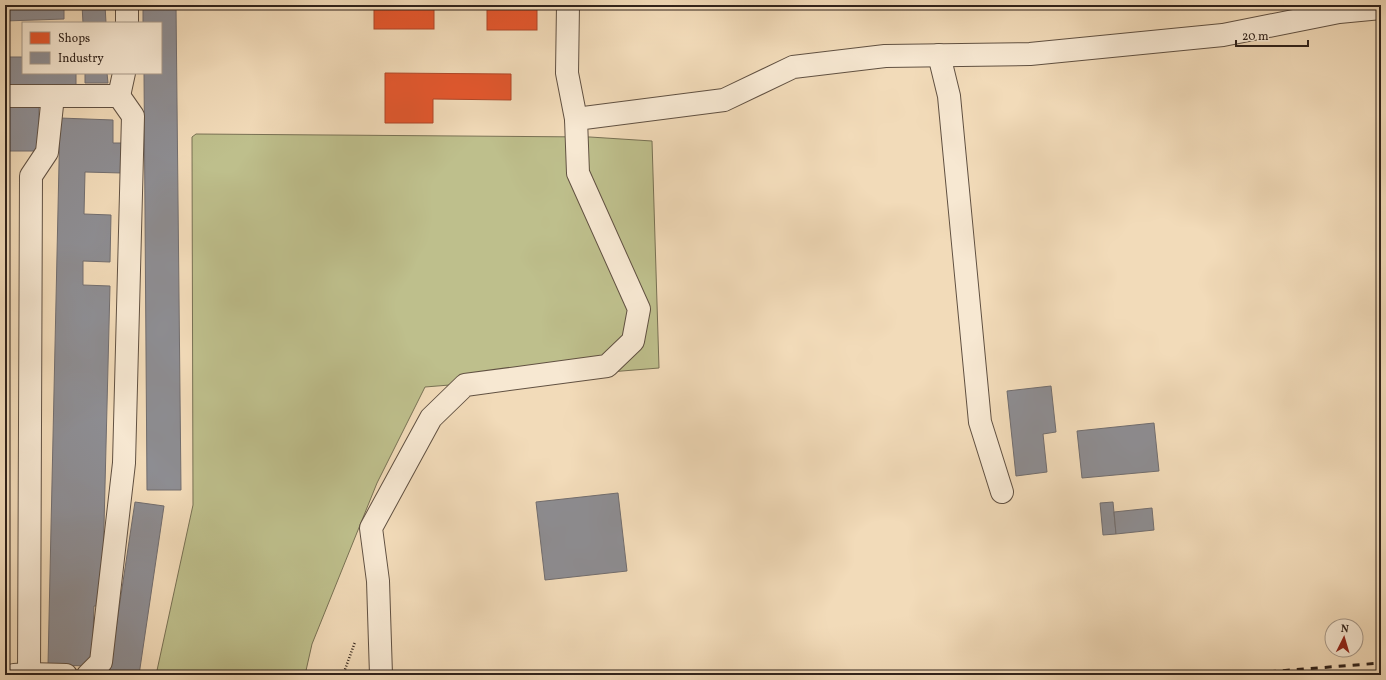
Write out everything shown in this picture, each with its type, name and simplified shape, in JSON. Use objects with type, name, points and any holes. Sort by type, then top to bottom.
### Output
[{"type":"lane","points":[[127,5],[127,22]]},
{"type":"lane","points":[[381,675],[378,581],[371,528],[430,418],[465,385],[607,366],[633,341],[639,309],[578,173],[576,119],[568,73],[568,5]]},
{"type":"lane","points":[[576,119],[724,100],[793,67],[885,56],[1030,54],[1223,35],[1339,12],[1381,8]]},
{"type":"lane","points":[[939,56],[949,96],[980,422],[1002,492]]},
{"type":"lane","points":[[88,675],[100,662],[124,464],[133,116],[119,96],[124,74]]},
{"type":"lane","points":[[5,96],[119,96]]},
{"type":"lane","points":[[53,96],[47,152],[31,176],[21,675],[66,675]]},
{"type":"green space","points":[[196,134],[590,137],[652,141],[659,368],[425,387],[377,483],[312,644],[305,675],[156,675],[193,505],[192,137]]},
{"type":"building: Shops","points":[[374,5],[434,5],[434,29],[374,29]]},
{"type":"building: Shops","points":[[487,5],[537,5],[537,30],[487,30]]},
{"type":"building: Shops","points":[[385,73],[511,74],[511,100],[433,99],[433,123],[385,123]]},
{"type":"building: Industry","points":[[5,5],[64,5],[64,19],[5,21]]},
{"type":"building: Industry","points":[[82,5],[105,5],[106,22],[83,22]]},
{"type":"building: Industry","points":[[143,5],[176,5],[181,490],[147,490],[144,74],[162,74],[162,22],[143,22]]},
{"type":"building: Industry","points":[[5,57],[22,57],[22,74],[76,74],[76,86],[5,86]]},
{"type":"building: Industry","points":[[85,74],[107,74],[108,83],[85,83]]},
{"type":"building: Industry","points":[[5,103],[39,103],[39,151],[5,151]]},
{"type":"building: Industry","points":[[60,118],[113,120],[113,143],[123,143],[122,173],[85,172],[84,214],[111,215],[110,262],[83,261],[83,285],[110,286],[102,606],[94,606],[92,666],[48,665]]},
{"type":"building: Industry","points":[[1051,386],[1056,432],[1043,434],[1047,472],[1016,476],[1007,391]]},
{"type":"building: Industry","points":[[1154,423],[1159,471],[1082,478],[1077,431]]},
{"type":"building: Industry","points":[[618,493],[627,571],[545,580],[536,502]]},
{"type":"building: Industry","points":[[135,502],[164,506],[139,675],[109,675]]},
{"type":"building: Industry","points":[[1113,502],[1116,534],[1103,535],[1100,503]]},
{"type":"building: Industry","points":[[1152,508],[1154,530],[1116,534],[1114,512]]},
{"type":"railway","points":[[1227,675],[1381,663]]}]
